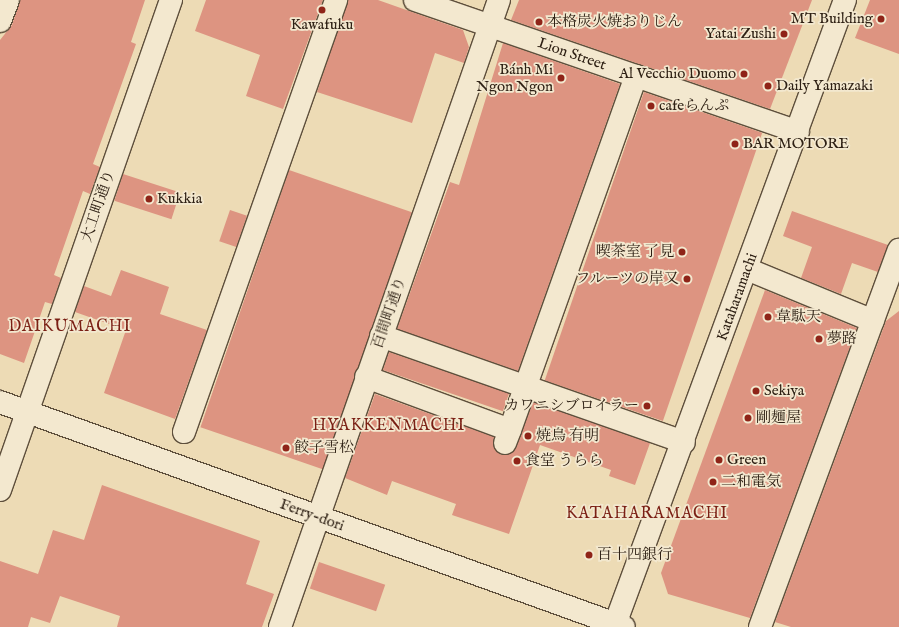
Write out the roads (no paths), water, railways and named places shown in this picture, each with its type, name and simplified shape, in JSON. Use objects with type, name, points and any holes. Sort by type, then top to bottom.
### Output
[{"type":"street","points":[[0,22],[8,0]]},
{"type":"street","name":"大工町通り","points":[[0,490],[171,0]]},
{"type":"street","points":[[184,432],[336,0]]},
{"type":"street","name":"Lion Street","points":[[415,0],[798,132]]},
{"type":"street","name":"百間町通り","points":[[280,627],[366,376],[499,0]]},
{"type":"street","name":"Kataharamachi","points":[[618,626],[628,593],[798,132],[845,0]]},
{"type":"street","points":[[366,376],[507,436],[636,76]]},
{"type":"street","points":[[760,627],[873,321],[892,288],[899,250]]},
{"type":"street","points":[[747,269],[873,321]]},
{"type":"street","points":[[381,336],[684,442]]},
{"type":"street","name":"Ferry-dori","points":[[0,402],[618,626]]},
{"type":"place","name":"Kawafuku","points":[[322,10]]},
{"type":"place","name":"MT Building","points":[[881,19]]},
{"type":"place","name":"本格炭火焼おりじん","points":[[539,22]]},
{"type":"place","name":"Yatai Zushi","points":[[784,34]]},
{"type":"place","name":"Al Vecchio Duomo","points":[[744,74]]},
{"type":"place","name":"Bánh Mi Ngon Ngon","points":[[561,78]]},
{"type":"place","name":"Daily Yamazaki","points":[[768,86]]},
{"type":"place","name":"cafeらんぷ","points":[[651,106]]},
{"type":"place","name":"BAR MOTORE","points":[[735,144]]},
{"type":"place","name":"Kukkia","points":[[149,199]]},
{"type":"place","name":"喫茶室 了見","points":[[682,252]]},
{"type":"place","name":"フルーツの岸又","points":[[687,279]]},
{"type":"place","name":"韋駄天","points":[[768,317]]},
{"type":"place","name":"夢路","points":[[819,339]]},
{"type":"place","name":"Sekiya","points":[[756,391]]},
{"type":"place","name":"カワニシブロイラー","points":[[647,406]]},
{"type":"place","name":"剛麺屋","points":[[748,418]]},
{"type":"place","name":"焼鳥 有明","points":[[528,436]]},
{"type":"place","name":"餃子雪松","points":[[286,448]]},
{"type":"place","name":"Green","points":[[719,460]]},
{"type":"place","name":"食堂 うらら","points":[[517,461]]},
{"type":"place","name":"二和電気","points":[[713,482]]},
{"type":"place","name":"百十四銀行","points":[[589,555]]},
{"type":"district","name":"DAIKUMACHI","points":[[70,327]]},
{"type":"district","name":"HYAKKENMACHI","points":[[389,426]]},
{"type":"district","name":"KATAHARAMACHI","points":[[647,514]]}]
